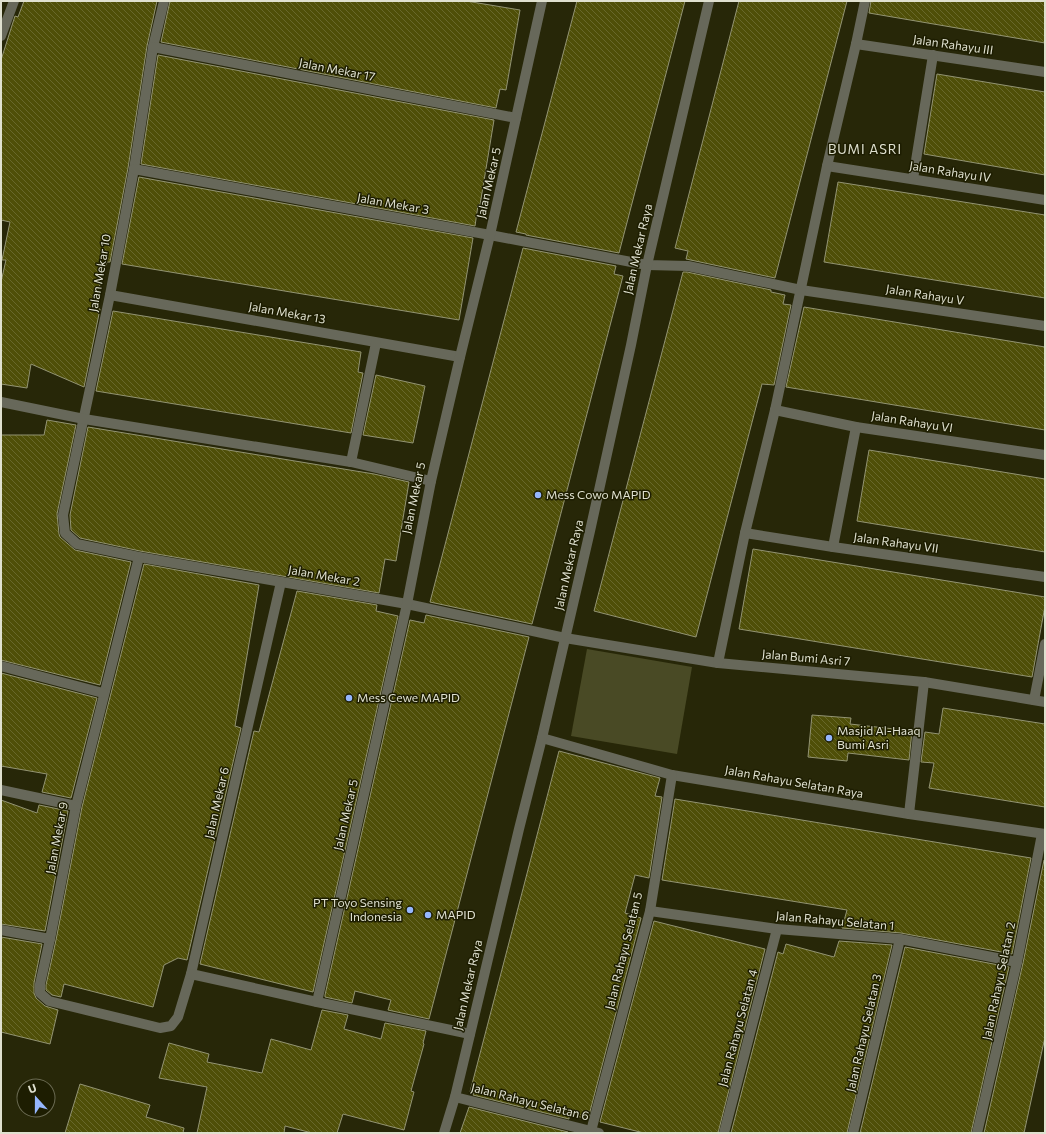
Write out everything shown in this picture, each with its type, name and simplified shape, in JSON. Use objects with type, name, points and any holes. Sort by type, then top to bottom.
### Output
[{"type":"street","points":[[1,36],[14,1]]},
{"type":"street","name":"Jalan Mekar 10","points":[[77,544],[65,533],[63,516],[110,295],[134,169],[153,46],[164,1]]},
{"type":"street","name":"Jalan Mekar 5","points":[[317,1002],[407,604],[431,481],[490,235],[542,1]]},
{"type":"street","name":"Jalan Mekar Raya","points":[[444,1133],[455,1096],[542,738],[617,407],[647,265],[709,1]]},
{"type":"street","points":[[718,663],[744,533],[775,410],[827,166],[865,1]]},
{"type":"street","name":"Jalan Rahayu III","points":[[856,44],[1045,72]]},
{"type":"street","name":"Jalan Mekar 17","points":[[153,46],[516,118]]},
{"type":"street","points":[[913,179],[933,55]]},
{"type":"street","name":"Jalan Rahayu IV","points":[[827,166],[1045,200]]},
{"type":"street","name":"Jalan Mekar 3","points":[[134,169],[647,265]]},
{"type":"street","name":"Jalan Rahayu V","points":[[647,265],[688,266],[801,290],[1045,326]]},
{"type":"street","name":"Jalan Mekar 13","points":[[110,295],[460,357]]},
{"type":"street","points":[[351,462],[376,342]]},
{"type":"street","points":[[1,402],[84,419],[351,462],[431,481]]},
{"type":"street","name":"Jalan Rahayu VI","points":[[775,410],[856,427],[1045,455]]},
{"type":"street","points":[[833,547],[856,427]]},
{"type":"street","name":"Jalan Rahayu VII","points":[[744,533],[1045,577]]},
{"type":"street","name":"Jalan Mekar 2","points":[[77,544],[407,604],[565,638]]},
{"type":"street","name":"Jalan Mekar 9","points":[[139,556],[76,806],[40,984],[40,993],[49,1001],[160,1028],[170,1026]]},
{"type":"street","name":"Jalan Mekar 6","points":[[170,1026],[178,1017],[191,974],[281,582]]},
{"type":"street","name":"Jalan Bumi Asri 7","points":[[565,638],[718,663],[924,682],[1045,702]]},
{"type":"street","points":[[1034,700],[1045,644]]},
{"type":"street","points":[[1,666],[103,694]]},
{"type":"street","points":[[909,814],[924,682]]},
{"type":"street","name":"Jalan Rahayu Selatan Raya","points":[[542,738],[672,775],[909,814],[1044,834]]},
{"type":"street","name":"Jalan Rahayu Selatan 5","points":[[595,1132],[650,911],[672,775]]},
{"type":"street","points":[[1,790],[76,806]]},
{"type":"street","name":"Jalan Rahayu Selatan 2","points":[[977,1133],[1017,962],[1044,834]]},
{"type":"street","name":"Jalan Rahayu Selatan 1","points":[[650,911],[777,929],[900,939],[1017,962]]},
{"type":"street","name":"Jalan Rahayu Selatan 4","points":[[724,1133],[777,929]]},
{"type":"street","points":[[1,930],[50,939]]},
{"type":"street","name":"Jalan Rahayu Selatan 3","points":[[853,1133],[900,939]]},
{"type":"street","points":[[191,974],[470,1034]]},
{"type":"street","name":"Jalan Rahayu Selatan 6","points":[[455,1096],[595,1132]]},
{"type":"green space","points":[[587,649],[692,667],[677,754],[571,736]]},
{"type":"building","points":[[24,1],[157,1],[147,46],[128,168],[110,262],[107,262],[93,307],[100,309],[84,387],[31,364],[27,388],[1,384],[1,282],[6,260],[2,260],[10,222],[1,220],[1,60],[15,16],[18,17]]},
{"type":"building","points":[[170,1],[466,1],[520,10],[506,90],[500,89],[496,108],[161,42]]},
{"type":"building","points":[[577,1],[685,1],[619,253],[516,232]]},
{"type":"building","points":[[739,1],[847,1],[775,278],[686,259],[688,251],[675,248]]},
{"type":"building","points":[[871,1],[1045,1],[1045,43],[869,13]]},
{"type":"building","points":[[158,55],[494,120],[480,205],[478,205],[475,226],[141,164]]},
{"type":"building","points":[[937,74],[1045,92],[1045,175],[924,154]]},
{"type":"building","points":[[139,177],[473,238],[459,320],[122,264]]},
{"type":"building","points":[[838,182],[1045,215],[1045,298],[824,262]]},
{"type":"building","points":[[523,248],[616,266],[614,274],[623,276],[532,624],[430,602]]},
{"type":"building","points":[[683,272],[771,290],[771,292],[785,295],[783,304],[791,305],[774,385],[762,384],[696,637],[594,611]]},
{"type":"building","points":[[804,307],[1045,347],[1045,430],[786,387]]},
{"type":"building","points":[[113,311],[361,352],[358,372],[363,373],[351,433],[96,391]]},
{"type":"building","points":[[376,375],[425,386],[413,443],[363,435]]},
{"type":"building","points":[[47,420],[76,425],[57,514],[60,537],[75,550],[131,562],[100,685],[1,660],[1,435],[44,435]]},
{"type":"building","points":[[88,427],[374,474],[409,482],[396,561],[385,559],[379,593],[140,551],[80,538],[71,530],[70,515]]},
{"type":"building","points":[[869,450],[1045,479],[1045,552],[857,521]]},
{"type":"building","points":[[753,549],[1045,597],[1045,606],[1032,677],[739,629]]},
{"type":"building","points":[[144,564],[259,585],[235,726],[241,728],[187,960],[178,958],[164,965],[153,1007],[64,984],[61,997],[52,995],[46,990],[82,807]]},
{"type":"building","points":[[297,591],[377,605],[376,611],[398,616],[313,992],[200,964],[254,731],[259,732]]},
{"type":"building","points":[[426,615],[529,637],[429,1019],[388,1010],[391,1000],[355,991],[352,1003],[325,997],[410,620],[424,623]]},
{"type":"building","points":[[1,673],[97,698],[71,798],[42,792],[47,774],[1,766]]},
{"type":"building","points":[[943,708],[1045,724],[1045,807],[929,788],[934,763],[921,762],[925,732],[939,734]]},
{"type":"building","points":[[812,715],[851,718],[850,724],[912,731],[909,760],[848,753],[847,761],[808,757]]},
{"type":"building","points":[[559,751],[660,778],[655,796],[662,797],[649,878],[635,875],[625,913],[641,918],[588,1119],[569,1114],[569,1119],[473,1095],[474,1093],[470,1092]]},
{"type":"building","points":[[675,799],[1031,858],[1012,954],[901,933],[842,928],[847,910],[662,880]]},
{"type":"building","points":[[1,800],[37,813],[39,805],[68,811],[45,931],[1,924]]},
{"type":"building","points":[[1044,860],[1045,1037],[1024,1133],[984,1133],[1023,963]]},
{"type":"building","points":[[654,921],[765,949],[718,1133],[644,1133],[600,1122]]},
{"type":"building","points":[[1,937],[42,944],[34,983],[34,993],[36,998],[45,1006],[58,1010],[50,1044],[1,1032]]},
{"type":"building","points":[[839,941],[892,945],[847,1133],[731,1133],[778,952],[783,954],[786,944],[834,957]]},
{"type":"building","points":[[905,947],[1009,967],[971,1133],[860,1133]]},
{"type":"building","points":[[322,1010],[348,1015],[344,1029],[381,1039],[385,1023],[426,1031],[424,1044],[411,1091],[414,1092],[404,1130],[343,1114],[337,1133],[312,1133],[285,1126],[284,1133],[197,1133],[207,1087],[159,1078],[169,1043],[209,1054],[207,1062],[262,1073],[271,1039],[311,1050]]},
{"type":"building","points":[[80,1084],[150,1105],[146,1117],[184,1128],[183,1133],[65,1133]]},
{"type":"building","points":[[469,1107],[568,1132],[568,1133],[460,1133]]},
{"type":"place","name":"Mess Cowo MAPID","points":[[538,495]]},
{"type":"place","name":"Mess Cewe MAPID","points":[[349,698]]},
{"type":"place","name":"Masjid Al-Haaq Bumi Asri","points":[[829,738]]},
{"type":"place","name":"PT Toyo Sensing Indonesia","points":[[410,910]]},
{"type":"place","name":"MAPID","points":[[428,915]]},
{"type":"district","name":"BUMI ASRI","points":[[865,149]]}]
